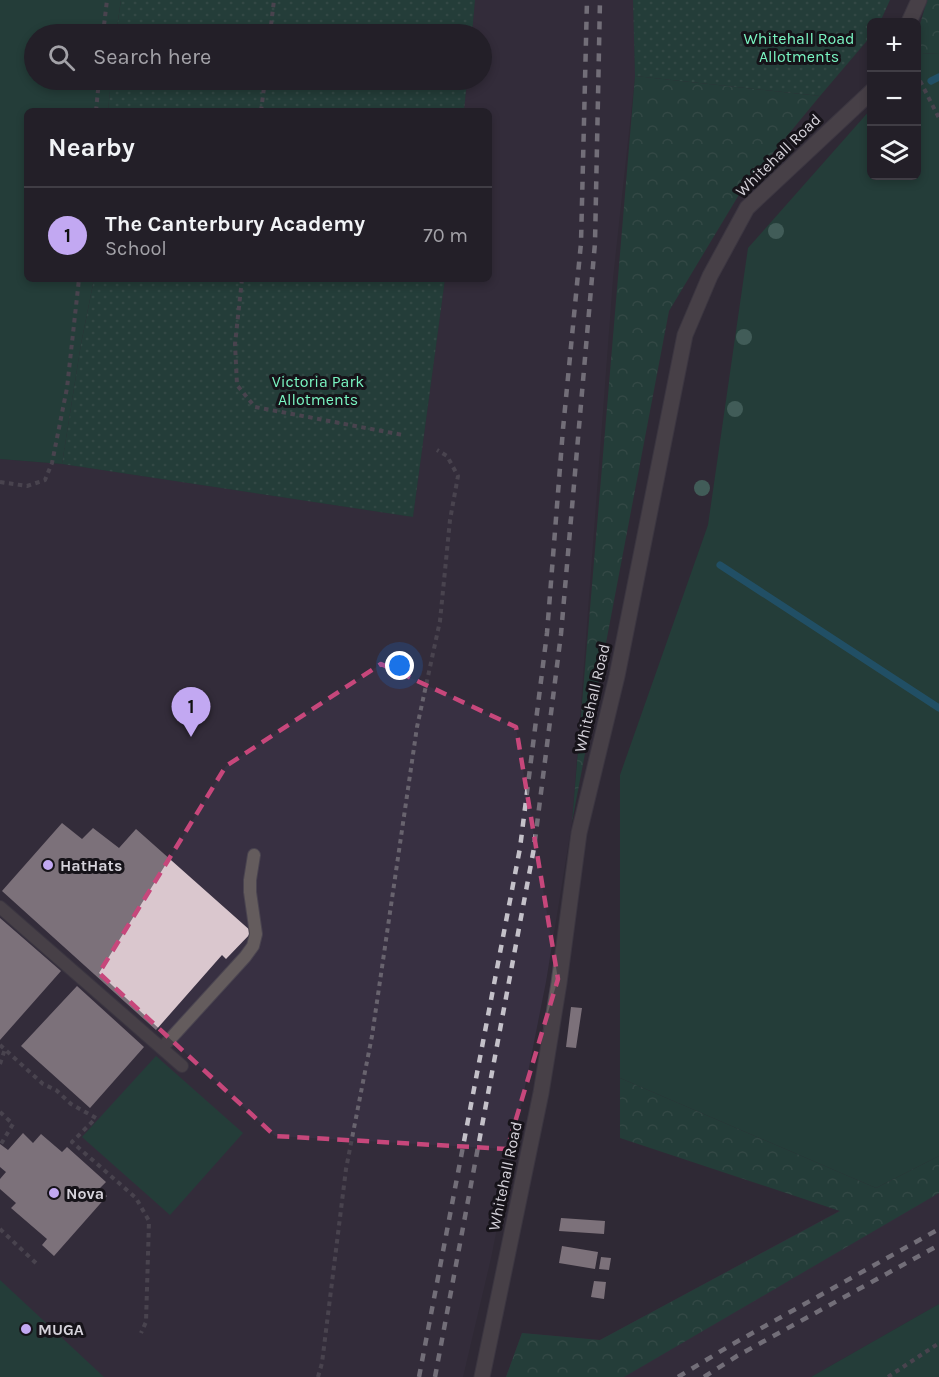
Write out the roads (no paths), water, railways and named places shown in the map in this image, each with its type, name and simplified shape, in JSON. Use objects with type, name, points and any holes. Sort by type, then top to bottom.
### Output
[{"type":"street","points":[[911,18],[919,0]]},
{"type":"street","name":"Whitehall Road","points":[[482,1377],[541,1093],[559,983],[579,833],[617,676],[685,335],[710,276],[747,208],[867,97]]},
{"type":"lane","points":[[162,1048],[253,946],[256,934],[250,880],[254,855]]},
{"type":"lane","points":[[0,907],[182,1066]]},
{"type":"waterway","points":[[931,81],[939,77]]},
{"type":"waterway","points":[[720,565],[939,708]]},
{"type":"railway","points":[[419,1377],[520,848],[547,633],[581,243],[587,0]]},
{"type":"railway","points":[[435,1377],[534,848],[561,634],[595,243],[600,0]]},
{"type":"railway","points":[[678,1377],[939,1229]]},
{"type":"railway","points":[[704,1377],[737,1356],[939,1245]]},
{"type":"place","name":"The Canterbury Academy","points":[[191,737]]},
{"type":"place","name":"HatHats","points":[[48,865]]},
{"type":"place","name":"Nova","points":[[54,1193]]},
{"type":"place","name":"MUGA","points":[[26,1329]]},
{"type":"park label","name":"Whitehall Road Allotments","points":[[799,47]]},
{"type":"park label","name":"Victoria Park Allotments","points":[[318,390]]}]
